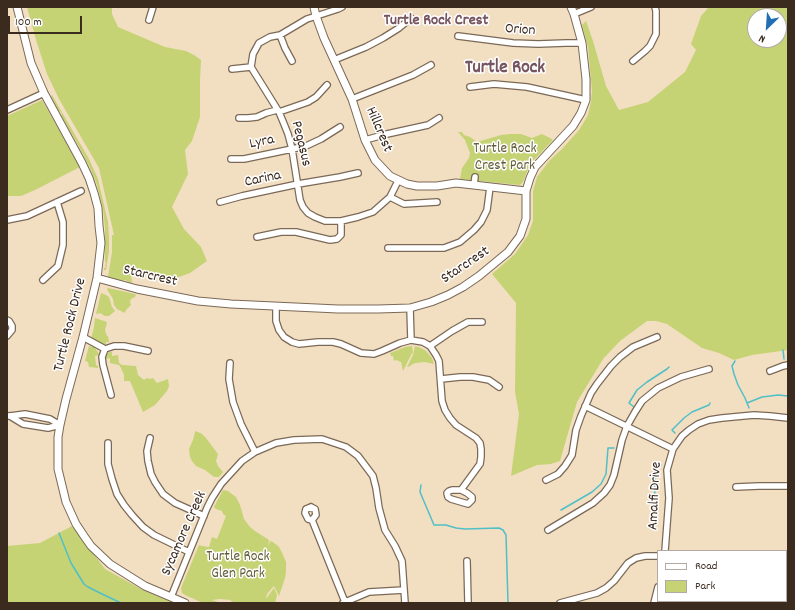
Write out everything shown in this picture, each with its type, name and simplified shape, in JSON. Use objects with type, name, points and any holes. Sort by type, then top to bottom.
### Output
[{"type":"street","name":"Turtle Rock Drive","points":[[16,7],[31,63],[44,93],[82,162],[89,178],[98,208],[101,243],[97,278],[66,399],[58,438],[58,469],[66,502],[76,524],[91,546],[110,564],[145,586],[186,603]]},
{"type":"street","points":[[149,20],[153,7]]},
{"type":"street","name":"Hillcrest","points":[[314,7],[316,16],[334,60],[352,99],[366,140],[375,160],[390,176],[398,181],[417,186],[437,186],[456,183],[526,191]]},
{"type":"street","points":[[232,69],[251,67],[253,54],[259,43],[270,37],[280,35],[307,19],[342,7]]},
{"type":"street","points":[[572,11],[591,7]]},
{"type":"street","points":[[633,61],[650,46],[656,34],[655,7]]},
{"type":"street","name":"Starcrest","points":[[97,278],[137,289],[198,301],[338,309],[410,308],[431,302],[463,287],[508,252],[520,236],[526,219],[526,191],[530,178],[535,168],[573,126],[581,113],[586,100],[586,79],[582,43],[572,11]]},
{"type":"street","points":[[334,60],[366,47],[399,28],[411,18]]},
{"type":"street","points":[[280,35],[292,61]]},
{"type":"street","name":"Orion","points":[[458,36],[519,43],[582,43]]},
{"type":"street","points":[[352,99],[413,75],[431,65]]},
{"type":"street","name":"Pegasus","points":[[251,67],[278,111],[288,134],[300,200],[308,213],[325,221],[358,217],[373,212],[390,197],[398,181]]},
{"type":"street","points":[[470,87],[494,84],[527,87],[586,100]]},
{"type":"street","points":[[239,118],[257,117],[266,113],[308,102],[316,97],[327,85]]},
{"type":"street","points":[[7,110],[44,93]]},
{"type":"street","points":[[366,140],[428,125],[439,118]]},
{"type":"street","name":"Lyra","points":[[231,159],[244,159],[292,150],[306,146],[340,128]]},
{"type":"street","name":"Carina","points":[[220,202],[298,184],[358,173]]},
{"type":"street","points":[[474,185],[475,177]]},
{"type":"street","points":[[388,248],[444,248],[460,242],[481,222],[487,210],[490,187]]},
{"type":"street","points":[[7,220],[27,216],[81,192]]},
{"type":"street","points":[[390,197],[404,204],[437,202]]},
{"type":"street","points":[[43,280],[58,266],[63,245],[62,222],[57,202]]},
{"type":"street","points":[[257,237],[281,232],[296,232],[330,240],[337,239],[341,235],[341,220]]},
{"type":"street","points":[[276,306],[276,321],[279,330],[284,337],[299,344],[334,342],[361,353],[374,354],[411,340],[423,342],[430,346],[439,361],[442,401],[445,410],[456,425],[476,438],[480,443],[480,464],[461,490]]},
{"type":"street","points":[[410,308],[411,340]]},
{"type":"street","points":[[7,320],[12,326],[12,330],[7,336]]},
{"type":"street","points":[[430,346],[468,322],[482,322]]},
{"type":"street","points":[[83,337],[105,350]]},
{"type":"street","points":[[546,480],[558,474],[566,466],[572,454],[576,430],[581,416],[591,393],[597,384],[620,357],[633,347],[657,337]]},
{"type":"street","points":[[111,395],[103,365],[102,356],[105,350],[114,346],[124,346],[148,352]]},
{"type":"street","points":[[230,364],[229,379],[232,402],[255,452]]},
{"type":"street","points":[[770,371],[788,365]]},
{"type":"street","points":[[548,530],[593,503],[610,485],[627,426],[642,401],[658,388],[681,377],[709,368]]},
{"type":"street","points":[[441,379],[473,377],[489,380],[499,387]]},
{"type":"street","points":[[585,406],[673,449]]},
{"type":"street","points":[[9,416],[25,414],[50,419],[60,425]]},
{"type":"street","name":"Amalfi Drive","points":[[665,550],[669,498],[667,470],[676,443],[688,430],[709,420],[722,418],[754,415],[788,418]]},
{"type":"street","points":[[9,416],[23,424],[48,428],[60,425]]},
{"type":"street","points":[[150,438],[147,451],[151,474],[163,494],[175,503],[204,516]]},
{"type":"street","name":"Sycamore Creek","points":[[171,597],[212,498],[221,484],[242,462],[255,452],[276,443],[294,440],[322,440],[346,447],[358,456],[373,476],[385,530],[402,561],[405,603]]},
{"type":"street","points":[[108,443],[108,464],[117,494],[124,505],[143,527],[154,535],[189,552]]},
{"type":"street","points":[[736,487],[788,486]]},
{"type":"street","points":[[312,520],[344,602],[369,592],[404,590]]},
{"type":"street","points":[[560,603],[597,593],[606,588],[614,581],[628,563],[636,558],[657,556]]},
{"type":"street","points":[[467,561],[468,603]]},
{"type":"street","points":[[654,603],[657,591]]},
{"type":"green space","points":[[27,7],[112,7],[112,14],[118,27],[165,47],[186,51],[201,60],[200,117],[192,141],[185,150],[188,174],[172,207],[184,229],[201,247],[207,261],[190,273],[176,278],[142,275],[133,266],[127,269],[131,275],[132,283],[126,280],[124,281],[108,277],[112,252],[112,235],[114,235],[99,168],[59,99],[47,74]]},
{"type":"green space","points":[[709,7],[788,7],[788,350],[752,355],[734,360],[719,353],[702,348],[667,324],[656,321],[647,321],[620,341],[603,359],[577,402],[560,461],[551,464],[537,465],[511,476],[519,414],[515,392],[516,303],[492,274],[515,254],[528,235],[533,221],[533,191],[537,177],[550,160],[579,130],[588,115],[592,91],[588,47],[582,25],[586,21],[606,86],[619,110],[648,102],[685,72],[696,50],[691,44],[701,16]]},
{"type":"green space","points":[[52,95],[89,159],[98,179],[108,222],[109,251],[106,270],[104,270],[106,262],[103,209],[97,185],[90,168],[51,96]]},
{"type":"green space","points":[[42,100],[80,167],[21,196],[7,196],[7,116]]},
{"type":"green space","name":"Turtle Rock Crest Park","points":[[458,132],[462,132],[464,135],[477,142],[510,134],[521,134],[532,138],[542,134],[553,140],[532,162],[523,182],[520,185],[460,179],[462,168],[469,158],[470,153],[465,140]]},
{"type":"green space","points":[[107,289],[136,295],[131,299],[131,305],[125,313],[117,309],[114,305],[113,299]]},
{"type":"green space","points":[[101,293],[109,297],[115,311],[109,316],[105,316],[100,313],[96,314]]},
{"type":"green space","points":[[95,318],[107,322],[105,330],[109,342],[106,342],[106,346],[103,346],[97,341],[91,339]]},
{"type":"green space","points":[[89,346],[94,347],[98,352],[99,355],[95,356],[96,365],[98,368],[89,367],[88,362],[85,361]]},
{"type":"green space","points":[[412,346],[413,352],[403,371],[401,362],[396,360],[394,361],[393,356],[391,356],[390,353]]},
{"type":"green space","points":[[415,346],[426,351],[432,358],[434,364],[425,362],[415,363],[407,367],[413,355]]},
{"type":"green space","points":[[109,352],[112,352],[112,356],[118,355],[119,363],[122,365],[136,366],[138,375],[144,380],[147,378],[153,378],[157,383],[168,379],[169,386],[167,391],[155,405],[143,412],[130,381],[124,381],[124,375],[119,365],[110,363],[110,358],[106,359]]},
{"type":"green space","points":[[196,431],[206,438],[218,454],[216,461],[223,472],[219,477],[214,477],[205,470],[196,466],[190,457],[189,449]]},
{"type":"green space","name":"Turtle Rock Glen Park","points":[[223,490],[228,491],[236,497],[244,519],[250,527],[269,540],[268,547],[270,541],[273,542],[279,547],[283,555],[286,562],[286,572],[279,596],[274,586],[267,594],[266,599],[274,588],[277,595],[275,603],[234,603],[230,600],[220,599],[212,600],[221,603],[203,603],[182,593],[181,588],[199,545],[209,547],[212,537],[217,539],[226,516],[222,511],[214,507]]},
{"type":"green space","points":[[72,526],[105,569],[141,589],[173,603],[7,603],[7,546],[40,543]]},
{"type":"waterway","points":[[783,350],[784,359]]},
{"type":"waterway","points":[[735,361],[732,366],[734,374],[749,408]]},
{"type":"waterway","points":[[634,407],[629,403],[637,390],[669,367]]},
{"type":"waterway","points":[[747,403],[762,397],[778,395],[788,396]]},
{"type":"waterway","points":[[675,433],[672,430],[684,418],[692,412],[709,405],[710,403]]},
{"type":"waterway","points":[[561,510],[592,492],[601,484],[606,474],[608,448],[614,448]]},
{"type":"waterway","points":[[654,511],[656,464],[661,465]]},
{"type":"waterway","points":[[421,485],[420,492],[434,525],[446,525],[465,529],[499,528],[503,530],[506,535],[508,603]]},
{"type":"waterway","points":[[59,533],[71,563],[84,584],[121,603]]},
{"type":"district","name":"Turtle Rock Crest","points":[[436,22]]},
{"type":"district","name":"Turtle Rock","points":[[505,69]]}]
